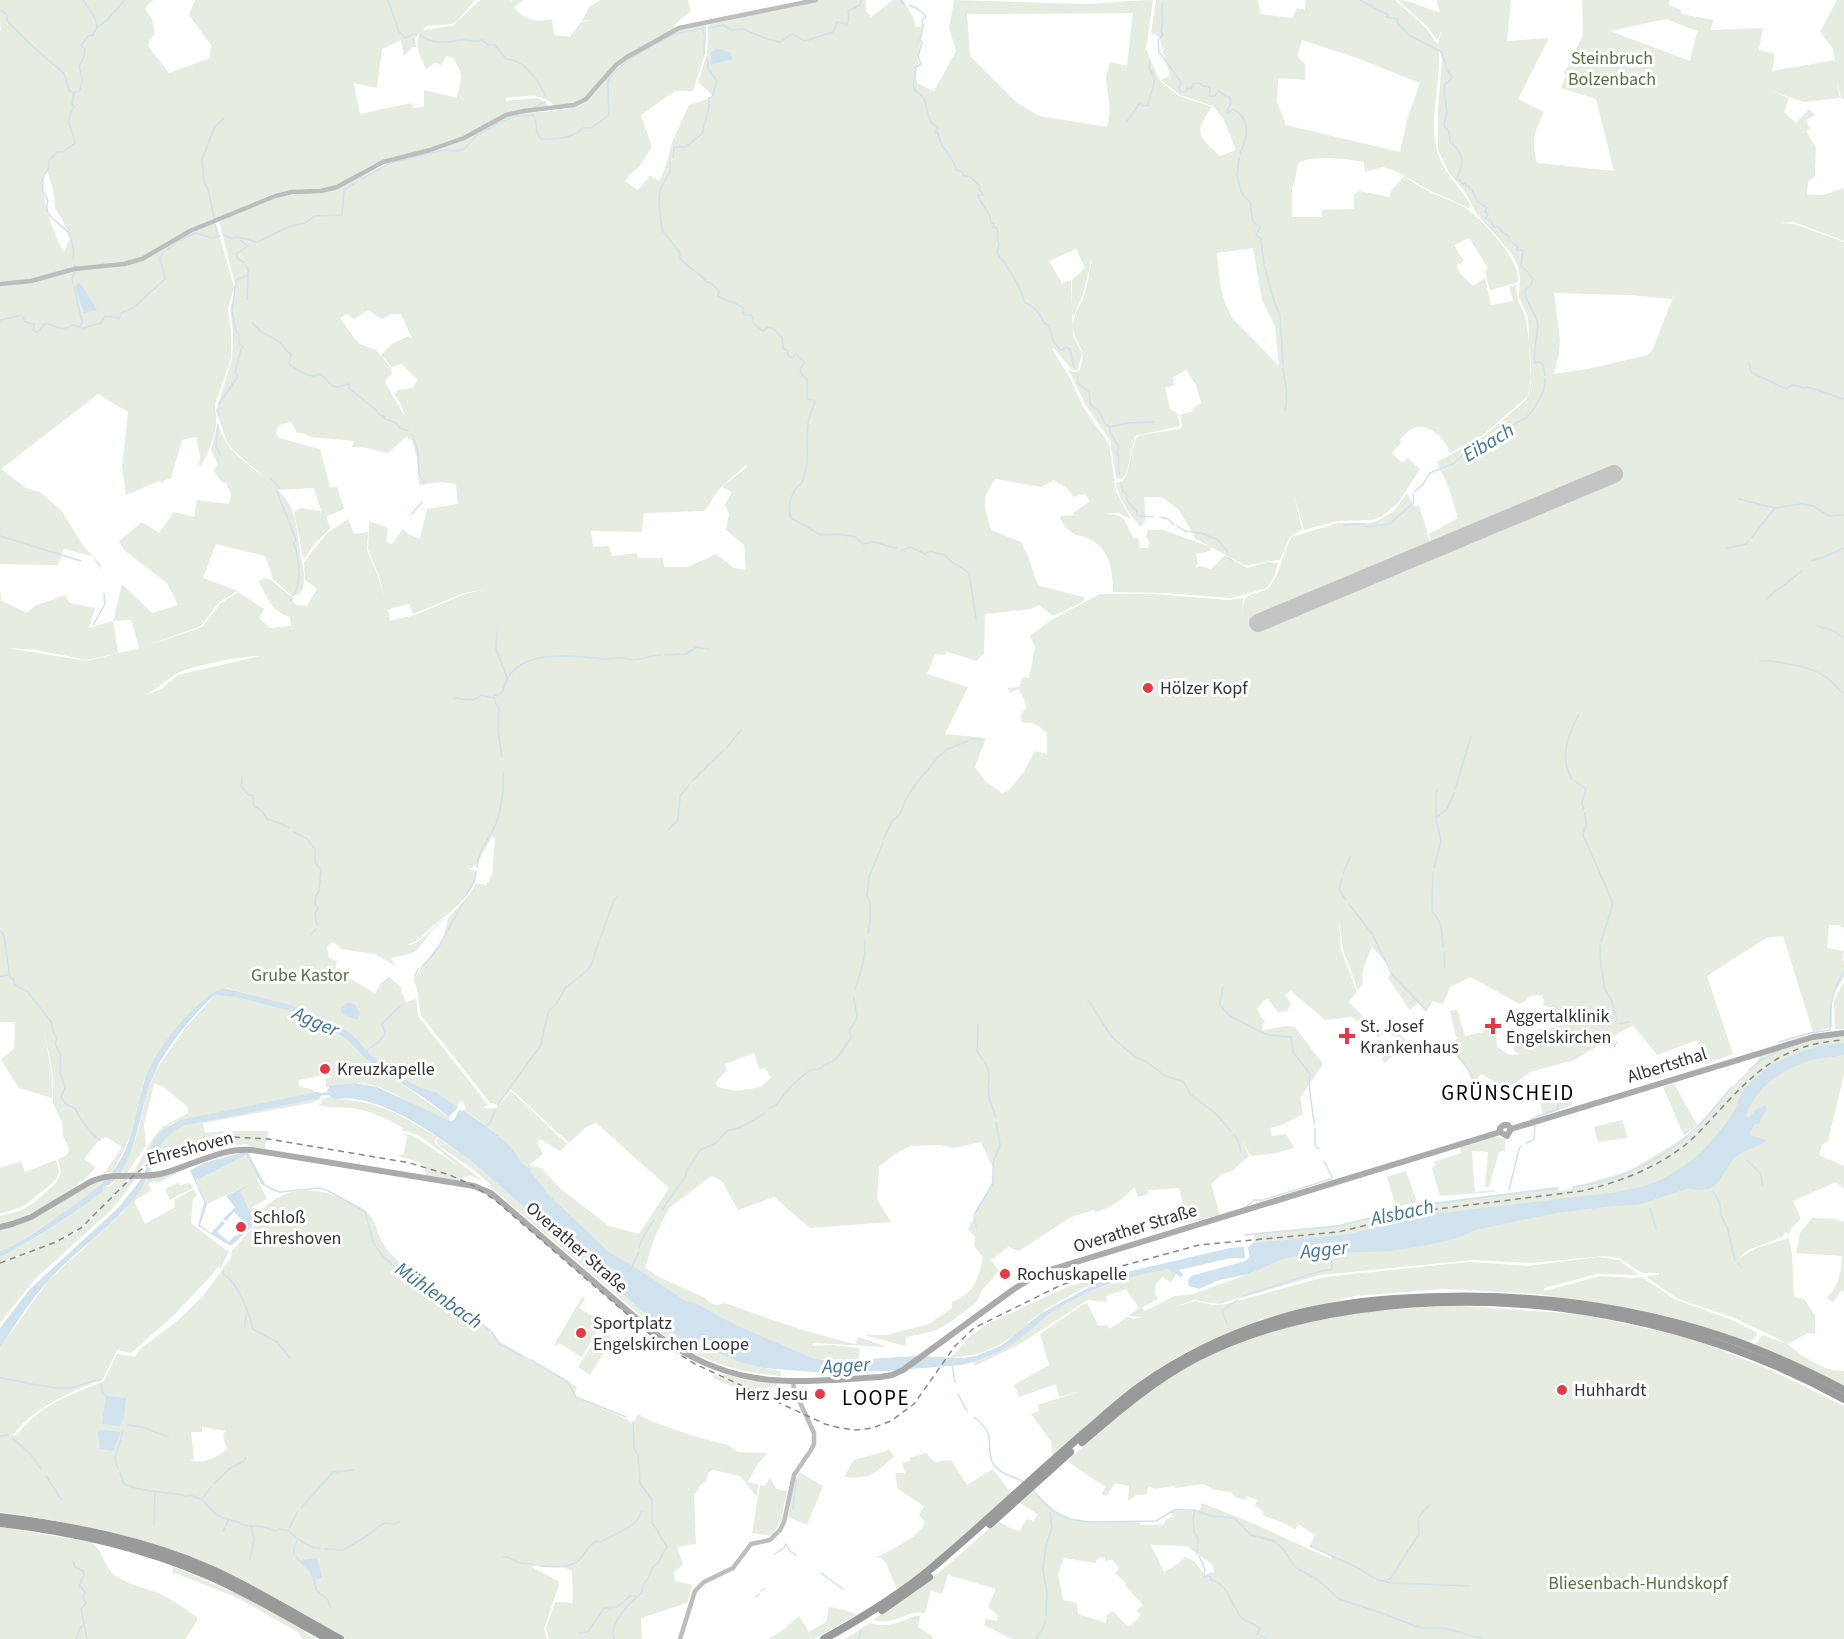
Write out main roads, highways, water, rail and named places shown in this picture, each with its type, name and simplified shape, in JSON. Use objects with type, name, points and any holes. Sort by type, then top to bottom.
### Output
[{"type":"highway","points":[[824,1639],[836,1636],[935,1572],[1125,1398],[1163,1371],[1197,1350],[1278,1318],[1328,1307],[1430,1296],[1536,1299],[1617,1311],[1674,1323],[1754,1348],[1844,1390]]},
{"type":"highway","points":[[1082,1438],[1159,1380],[1201,1356],[1243,1337],[1326,1315],[1400,1305],[1475,1302],[1536,1305],[1645,1323],[1739,1351],[1799,1376],[1844,1399]]},
{"type":"highway","points":[[0,1517],[86,1531],[198,1564],[242,1584],[340,1639]]},
{"type":"highway","points":[[0,1523],[85,1537],[166,1560],[238,1589],[328,1639]]},
{"type":"main road","points":[[0,284],[31,281],[75,269],[124,264],[142,259],[190,231],[275,196],[337,187],[382,162],[430,150],[464,138],[506,115],[574,105],[586,99],[616,65],[679,28],[816,0]]},
{"type":"main road","name":"Albertsthal","points":[[1500,1132],[1507,1136],[1511,1129],[1780,1046],[1813,1037],[1844,1033]]},
{"type":"main road","name":"Overather Straße","points":[[433,1179],[474,1186],[491,1193],[650,1330],[691,1358],[748,1378],[793,1381],[892,1375],[903,1370],[1014,1289],[1040,1273],[1500,1132]]},
{"type":"main road","name":"Ehreshoven","points":[[0,1227],[31,1216],[94,1180],[108,1176],[152,1175],[243,1149],[433,1179]]},
{"type":"main road","points":[[680,1639],[695,1591],[704,1582],[733,1568],[751,1544],[774,1538],[782,1526],[794,1474],[811,1450],[814,1438],[814,1432],[794,1389],[793,1381]]},
{"type":"water","points":[[717,48],[730,52],[733,59],[710,64],[711,52]]},
{"type":"water","points":[[79,283],[97,310],[84,313],[75,287]]},
{"type":"water","points":[[224,988],[291,1005],[328,1019],[352,1034],[371,1055],[401,1078],[436,1092],[458,1107],[449,1117],[426,1099],[380,1070],[345,1038],[324,1026],[293,1012],[240,998],[215,995],[183,1029],[157,1068],[148,1090],[133,1145],[121,1173],[113,1182],[103,1187],[103,1191],[66,1218],[0,1257],[0,1251],[27,1238],[79,1202],[113,1172],[129,1142],[145,1079],[157,1054],[177,1026],[201,1001]]},
{"type":"water","points":[[348,1002],[355,1005],[360,1013],[358,1020],[341,1012],[341,1008]]},
{"type":"water","points":[[1844,1043],[1844,1055],[1805,1062],[1783,1072],[1764,1087],[1750,1105],[1746,1116],[1749,1118],[1755,1110],[1765,1105],[1767,1108],[1759,1124],[1755,1124],[1750,1135],[1767,1140],[1734,1158],[1721,1179],[1709,1188],[1701,1190],[1689,1188],[1638,1205],[1557,1213],[1476,1230],[1454,1239],[1391,1251],[1307,1254],[1282,1259],[1249,1274],[1219,1280],[1199,1289],[1189,1286],[1188,1281],[1191,1276],[1245,1261],[1250,1257],[1248,1248],[1254,1243],[1351,1234],[1417,1216],[1618,1192],[1659,1181],[1700,1153],[1728,1121],[1742,1092],[1762,1072],[1802,1051]]},
{"type":"water","name":"Agger","points":[[355,1083],[377,1087],[450,1121],[454,1120],[459,1110],[465,1111],[505,1141],[521,1163],[532,1169],[530,1171],[546,1192],[609,1252],[686,1301],[694,1302],[734,1324],[815,1359],[842,1361],[915,1356],[963,1358],[976,1356],[1002,1345],[1040,1314],[1095,1284],[1127,1272],[1230,1248],[1244,1247],[1245,1258],[1231,1258],[1179,1270],[1183,1274],[1181,1277],[1168,1269],[1110,1284],[1069,1302],[1001,1351],[961,1365],[886,1371],[814,1372],[763,1368],[739,1362],[683,1339],[642,1311],[475,1164],[418,1124],[387,1108],[371,1103],[352,1099],[332,1099],[327,1091],[330,1086]]},
{"type":"water","points":[[319,1092],[321,1098],[183,1126],[172,1132],[159,1148],[148,1177],[136,1196],[116,1218],[49,1280],[29,1304],[0,1347],[0,1328],[30,1289],[119,1207],[141,1179],[148,1165],[149,1153],[154,1140],[165,1128],[181,1120]]},
{"type":"water","points":[[244,1152],[248,1153],[266,1186],[262,1185],[246,1155],[196,1181],[207,1204],[200,1225],[211,1233],[222,1221],[225,1223],[217,1232],[229,1242],[247,1225],[234,1212],[226,1221],[223,1219],[235,1207],[226,1196],[246,1186],[240,1191],[252,1216],[252,1227],[232,1245],[229,1245],[198,1226],[204,1202],[190,1170],[204,1163]]},
{"type":"water","points":[[106,1396],[126,1398],[124,1417],[120,1426],[102,1424]]},
{"type":"water","points":[[101,1430],[121,1432],[113,1451],[100,1449],[98,1432]]},
{"type":"water","points":[[317,1558],[322,1577],[318,1579],[312,1577],[300,1562]]},
{"type":"waterway","points":[[83,0],[95,18],[97,27]]},
{"type":"waterway","points":[[73,260],[71,237],[47,211],[48,201],[43,191],[42,180],[49,167],[49,161],[57,152],[63,152],[75,143],[69,119],[74,107],[72,104],[74,93],[80,90],[82,80],[79,66],[85,49],[81,46],[88,36],[93,35],[97,27],[108,19],[125,0]]},
{"type":"waterway","points":[[388,0],[399,32],[406,38],[416,34]]},
{"type":"waterway","points":[[709,28],[723,25],[731,30],[743,29],[780,42],[792,34],[805,41],[833,32],[837,22],[847,24],[848,11],[860,5],[861,0]]},
{"type":"waterway","points":[[901,0],[904,4]]},
{"type":"waterway","name":"Eibach","points":[[1360,0],[1388,15],[1386,17],[1398,19],[1397,22],[1407,34],[1442,52],[1447,70],[1452,77],[1445,84],[1447,111],[1444,126],[1449,131],[1450,142],[1455,146],[1462,160],[1456,179],[1469,186],[1477,201],[1487,208],[1486,218],[1492,222],[1493,227],[1499,227],[1518,247],[1517,250],[1523,250],[1521,266],[1533,279],[1531,285],[1525,290],[1526,298],[1538,326],[1534,352],[1535,363],[1540,362],[1543,365],[1545,375]]},
{"type":"waterway","points":[[1163,2],[1161,32],[1163,35],[1158,40],[1159,52],[1181,82],[1180,92],[1185,92],[1188,88],[1191,89],[1193,84],[1199,83],[1210,87],[1209,96],[1214,96],[1219,91],[1230,98],[1228,113],[1233,109],[1239,113],[1245,123],[1246,135],[1240,153]]},
{"type":"waterway","points":[[909,5],[926,16],[922,20],[920,40],[922,42],[918,57],[921,64],[916,67],[913,86],[924,98],[930,121],[938,128],[935,132],[938,133],[956,170],[961,171],[963,175],[970,177],[980,186],[979,189],[983,195],[978,195],[978,197],[990,216],[991,223],[994,223],[993,228],[996,227],[998,231],[997,253],[1017,284],[1024,302],[1035,309],[1045,324],[1049,325],[1056,345],[1061,350],[1064,350],[1064,347],[1070,349],[1074,368]]},
{"type":"waterway","points":[[0,9],[7,15],[7,21],[64,73],[69,90],[73,93]]},
{"type":"waterway","points":[[362,179],[390,163],[444,150],[464,149],[477,135],[502,121],[517,116],[533,115],[537,133],[541,139],[564,138],[583,128],[591,128],[609,115],[608,83],[618,69],[634,56],[674,34],[705,28]]},
{"type":"waterway","points":[[702,29],[705,37],[704,54]]},
{"type":"waterway","points":[[421,36],[437,42],[482,40],[488,45],[495,45],[506,59],[525,67],[546,96]]},
{"type":"waterway","points":[[673,158],[674,147],[685,147],[702,134],[709,98],[712,97],[717,81],[709,70],[707,59]]},
{"type":"waterway","points":[[1127,121],[1140,103],[1143,106],[1148,105],[1154,82],[1149,68],[1150,62]]},
{"type":"waterway","points":[[534,107],[545,102]]},
{"type":"waterway","points":[[214,218],[208,189],[204,182],[202,160],[214,128],[224,118]]},
{"type":"waterway","points":[[1239,158],[1237,176],[1242,194],[1250,202],[1253,222],[1260,227],[1256,235],[1261,239],[1264,265],[1280,316],[1283,365]]},
{"type":"waterway","points":[[670,162],[670,171],[660,190],[659,204],[662,230],[680,253],[680,258],[706,282],[711,283],[719,291],[718,296],[741,306],[743,313],[751,315],[753,323],[763,331],[768,327],[774,329],[782,338],[783,348],[788,351],[788,355],[792,358],[796,354],[804,362],[800,371],[807,379],[807,399],[814,400],[815,403],[808,423],[806,470],[802,483],[791,498],[791,518],[821,535],[838,534],[855,537],[863,544],[873,542],[896,548]]},
{"type":"waterway","points":[[224,235],[231,239],[237,237],[257,242],[291,226],[305,223],[315,216],[342,215],[344,190],[357,182]]},
{"type":"waterway","points":[[215,225],[218,235]]},
{"type":"waterway","points":[[0,320],[22,315],[25,322],[34,324],[33,330],[37,332],[46,323],[60,328],[73,325],[83,328],[101,323],[105,316],[120,318],[121,313],[133,308],[165,279],[160,258],[171,247],[196,233],[211,238],[220,236]]},
{"type":"waterway","points":[[240,240],[248,246],[236,254],[238,259],[244,262]]},
{"type":"waterway","points":[[246,265],[248,270],[247,299]]},
{"type":"waterway","points":[[76,271],[72,278],[82,322],[80,327]]},
{"type":"waterway","points":[[219,404],[238,376],[235,372],[242,346],[239,343],[239,334],[236,332],[232,311],[236,281],[247,276]]},
{"type":"waterway","points":[[253,323],[259,330],[278,341],[291,354],[289,364],[308,375],[320,374],[333,386],[349,384],[349,388],[378,414],[408,431]]},
{"type":"waterway","name":"Alsbach","points":[[1749,362],[1751,372],[1786,389],[1793,385],[1808,387],[1844,399]]},
{"type":"waterway","points":[[1283,368],[1287,394],[1285,410]]},
{"type":"waterway","points":[[1078,375],[1078,383],[1089,392],[1090,404],[1099,411],[1119,446],[1117,452],[1120,475]]},
{"type":"waterway","name":"Eibach","points":[[1415,491],[1430,473],[1453,464],[1465,453],[1493,443],[1516,423],[1526,418],[1544,390],[1545,378]]},
{"type":"waterway","points":[[218,409],[219,415]]},
{"type":"waterway","points":[[1110,427],[1126,423],[1153,422]]},
{"type":"waterway","points":[[218,425],[216,446],[220,455]]},
{"type":"waterway","points":[[412,434],[418,451],[419,474],[424,483]]},
{"type":"waterway","points":[[270,478],[280,488]]},
{"type":"waterway","points":[[1121,483],[1122,490],[1137,512],[1137,516],[1153,517]]},
{"type":"waterway","points":[[277,491],[296,540],[294,543],[299,576],[294,595]]},
{"type":"waterway","name":"Eibach","points":[[1344,525],[1362,524],[1367,527],[1390,524],[1414,502],[1413,494]]},
{"type":"waterway","points":[[1739,499],[1775,508],[1801,504],[1813,506],[1829,516],[1844,515]]},
{"type":"waterway","points":[[412,514],[422,502]]},
{"type":"waterway","points":[[1751,538],[1775,508]]},
{"type":"waterway","points":[[1161,517],[1168,519],[1174,525]]},
{"type":"waterway","points":[[1177,526],[1185,531],[1201,533],[1218,540],[1228,552]]},
{"type":"waterway","points":[[0,536],[81,561]]},
{"type":"waterway","points":[[1727,548],[1746,544],[1748,541]]},
{"type":"waterway","points":[[901,551],[910,547],[925,554],[930,551],[944,554],[969,573],[976,618]]},
{"type":"waterway","points":[[1811,561],[1844,548]]},
{"type":"waterway","points":[[1229,558],[1233,561]]},
{"type":"waterway","points":[[1766,599],[1802,571]]},
{"type":"waterway","points":[[93,625],[105,604],[104,594]]},
{"type":"waterway","points":[[1817,626],[1832,630],[1844,638]]},
{"type":"waterway","points":[[497,632],[496,649],[508,680]]},
{"type":"waterway","points":[[665,655],[686,654],[697,647],[708,649]]},
{"type":"waterway","points":[[502,757],[498,730],[499,709],[494,695],[499,695],[503,691],[509,677],[518,667],[531,660],[545,657],[576,656],[633,660],[660,655]]},
{"type":"waterway","points":[[1760,661],[1785,663],[1820,673],[1844,694]]},
{"type":"waterway","points":[[455,698],[472,700],[481,695],[494,698]]},
{"type":"waterway","points":[[1572,779],[1565,754],[1579,714]]},
{"type":"waterway","points":[[727,747],[741,730]]},
{"type":"waterway","points":[[1455,789],[1471,737]]},
{"type":"waterway","points":[[883,839],[893,820],[900,814],[915,785],[938,757],[948,749],[972,739],[982,739]]},
{"type":"waterway","points":[[692,781],[724,750]]},
{"type":"waterway","points":[[477,867],[482,850],[498,818],[502,798],[503,772]]},
{"type":"waterway","points":[[242,777],[241,786],[248,795],[253,795],[254,806],[262,811],[267,819],[289,828]]},
{"type":"waterway","points":[[1575,781],[1586,789],[1582,803],[1584,809]]},
{"type":"waterway","points":[[668,830],[678,820],[680,796],[689,785]]},
{"type":"waterway","points":[[1436,817],[1438,789]]},
{"type":"waterway","points":[[1434,868],[1441,841],[1436,818],[1447,809],[1454,793]]},
{"type":"waterway","points":[[1585,813],[1586,825],[1583,835],[1612,901],[1601,942]]},
{"type":"waterway","points":[[294,832],[307,839],[315,849],[315,862],[321,870],[315,905],[318,908],[315,914],[317,925]]},
{"type":"waterway","points":[[868,934],[869,877],[883,843]]},
{"type":"waterway","points":[[1343,874],[1350,857]]},
{"type":"waterway","points":[[466,895],[474,882],[476,872]]},
{"type":"waterway","points":[[1433,872],[1432,912],[1440,924],[1443,947]]},
{"type":"waterway","points":[[1342,878],[1339,889],[1346,900]]},
{"type":"waterway","points":[[600,939],[617,897]]},
{"type":"waterway","points":[[422,967],[438,948],[463,903]]},
{"type":"waterway","points":[[1349,904],[1372,934],[1393,976],[1426,1010]]},
{"type":"waterway","points":[[310,935],[316,929]]},
{"type":"waterway","points":[[0,931],[4,935],[10,978],[13,979],[15,985],[28,992],[52,1023],[52,1029],[57,1038],[55,1044],[61,1055],[60,1072],[65,1088],[61,1097],[66,1104],[75,1108],[86,1126],[100,1140]]},
{"type":"waterway","points":[[855,989],[865,955],[865,940]]},
{"type":"waterway","points":[[498,1104],[541,1045],[548,1012],[557,1003],[566,987],[591,966],[599,941]]},
{"type":"waterway","points":[[1600,945],[1605,990],[1611,999],[1617,1020]]},
{"type":"waterway","points":[[1444,952],[1445,968]]},
{"type":"waterway","points":[[415,976],[418,969]]},
{"type":"waterway","name":"Alsbach","points":[[1779,1042],[1830,1030],[1831,1005],[1835,989],[1844,971]]},
{"type":"waterway","points":[[0,976],[8,975]]},
{"type":"waterway","points":[[1223,987],[1220,1005],[1230,1016],[1268,1035],[1291,1037],[1293,1052],[1310,1074],[1314,1124]]},
{"type":"waterway","points":[[769,1108],[776,1105],[791,1086],[810,1070],[819,1069],[837,1058],[851,1038],[849,1030],[854,1024],[857,1012],[854,998]]},
{"type":"waterway","points":[[1088,1000],[1112,1037],[1135,1057],[1145,1061],[1166,1076],[1184,1082],[1190,1094],[1215,1113],[1231,1131]]},
{"type":"waterway","points":[[380,1040],[385,1034],[382,1024],[402,1004]]},
{"type":"waterway","points":[[1620,1024],[1629,1022]]},
{"type":"waterway","points":[[978,1025],[977,1051],[983,1060]]},
{"type":"waterway","points":[[367,1050],[379,1042]]},
{"type":"waterway","points":[[1614,1046],[1617,1042]]},
{"type":"waterway","points":[[1449,1044],[1469,1070],[1474,1082]]},
{"type":"waterway","name":"Alsbach","points":[[1749,1070],[1761,1060],[1781,1050]]},
{"type":"waterway","points":[[985,1062],[989,1072],[988,1093],[996,1118]]},
{"type":"waterway","name":"Alsbach","points":[[1573,1187],[1623,1175],[1654,1160],[1695,1129],[1732,1087]]},
{"type":"waterway","points":[[317,1095],[331,1093]]},
{"type":"waterway","points":[[1531,1119],[1558,1109],[1558,1097]]},
{"type":"waterway","points":[[485,1127],[490,1123],[495,1110]]},
{"type":"waterway","points":[[662,1210],[700,1150],[716,1143],[728,1130],[743,1126],[765,1113]]},
{"type":"waterway","points":[[976,1228],[974,1215],[993,1183],[993,1163],[1000,1145],[996,1122]]},
{"type":"waterway","points":[[1526,1143],[1534,1140],[1535,1125]]},
{"type":"waterway","points":[[1315,1128],[1315,1146],[1319,1149]]},
{"type":"waterway","points":[[1233,1134],[1238,1140],[1241,1152]]},
{"type":"waterway","points":[[1509,1190],[1521,1146]]},
{"type":"waterway","points":[[1747,1160],[1761,1174],[1762,1185]]},
{"type":"waterway","points":[[1247,1206],[1254,1200],[1263,1200],[1331,1179],[1324,1161]]},
{"type":"waterway","name":"Mühlenbach","points":[[148,1179],[176,1173]]},
{"type":"waterway","name":"Mühlenbach","points":[[266,1186],[279,1192],[319,1188],[329,1191],[365,1212],[374,1244],[396,1268],[412,1274],[434,1292],[448,1297],[492,1332],[499,1344],[522,1356]]},
{"type":"waterway","name":"Alsbach","points":[[1245,1235],[1337,1226],[1430,1204],[1558,1188]]},
{"type":"waterway","points":[[1713,1191],[1720,1204],[1721,1215],[1727,1227],[1735,1260]]},
{"type":"waterway","points":[[1650,1208],[1656,1229]]},
{"type":"waterway","points":[[639,1248],[643,1236],[654,1220]]},
{"type":"waterway","points":[[221,1268],[228,1251]]},
{"type":"waterway","points":[[632,1266],[639,1252]]},
{"type":"waterway","points":[[1243,1296],[1321,1271],[1331,1270],[1330,1253]]},
{"type":"waterway","points":[[1738,1263],[1741,1267]]},
{"type":"waterway","points":[[223,1270],[224,1275],[234,1284],[243,1299],[253,1329],[277,1342],[290,1358]]},
{"type":"waterway","points":[[1227,1324],[1222,1311],[1237,1300]]},
{"type":"waterway","points":[[245,1327],[246,1314]]},
{"type":"waterway","name":"Mühlenbach","points":[[531,1360],[568,1382],[576,1397],[626,1417]]},
{"type":"waterway","points":[[952,1365],[955,1382]]},
{"type":"waterway","points":[[0,1378],[45,1387],[63,1388],[101,1380]]},
{"type":"waterway","points":[[101,1384],[102,1392],[106,1396]]},
{"type":"waterway","points":[[958,1394],[967,1411]]},
{"type":"waterway","points":[[974,1417],[987,1430],[994,1465],[1000,1471],[1023,1482]]},
{"type":"waterway","name":"Mühlenbach","points":[[614,1639],[613,1633],[617,1620],[632,1601],[642,1593],[643,1585],[652,1568],[658,1563],[667,1546],[652,1523],[652,1500],[640,1483],[638,1455],[634,1448],[633,1422]]},
{"type":"waterway","points":[[128,1425],[142,1427],[168,1437]]},
{"type":"waterway","points":[[118,1469],[115,1458],[123,1431]]},
{"type":"waterway","points":[[0,1436],[9,1435]]},
{"type":"waterway","points":[[13,1438],[31,1455],[41,1469]]},
{"type":"waterway","points":[[214,1484],[246,1457]]},
{"type":"waterway","points":[[301,1508],[333,1472],[354,1470]]},
{"type":"waterway","points":[[120,1472],[124,1484],[132,1487],[190,1495],[202,1500],[216,1514],[242,1525],[289,1531],[298,1539],[294,1554]]},
{"type":"waterway","points":[[46,1476],[61,1499]]},
{"type":"waterway","points":[[793,1509],[796,1478]]},
{"type":"waterway","points":[[203,1498],[211,1487]]},
{"type":"waterway","points":[[1032,1489],[1046,1505],[1057,1513],[1070,1519],[1089,1522],[1156,1521],[1174,1510],[1195,1510],[1210,1516],[1234,1518],[1251,1535],[1273,1540],[1283,1549],[1296,1568],[1317,1579],[1339,1599],[1420,1628],[1444,1628],[1483,1639]]},
{"type":"waterway","points":[[154,1526],[155,1492]]},
{"type":"waterway","points":[[1382,1581],[1390,1579],[1419,1534],[1419,1517],[1430,1504]]},
{"type":"waterway","points":[[1195,1510],[1193,1518],[1194,1532],[1198,1538],[1197,1555]]},
{"type":"waterway","points":[[289,1529],[298,1511]]},
{"type":"waterway","points":[[540,1566],[562,1566],[577,1562],[594,1542],[601,1542],[630,1527],[642,1511]]},
{"type":"waterway","points":[[1046,1615],[1047,1593],[1043,1570],[1046,1545],[1052,1527],[1050,1512]]},
{"type":"waterway","points":[[223,1531],[228,1521]]},
{"type":"waterway","points":[[325,1549],[343,1550],[379,1526],[399,1522]]},
{"type":"waterway","points":[[250,1559],[254,1539],[251,1527]]},
{"type":"waterway","points":[[1262,1538],[1274,1542]]},
{"type":"waterway","points":[[298,1539],[314,1548],[320,1548]]},
{"type":"waterway","points":[[775,1554],[786,1544],[796,1555]]},
{"type":"waterway","points":[[1310,1546],[1378,1580],[1391,1583],[1470,1586]]},
{"type":"waterway","points":[[1199,1556],[1205,1569],[1204,1577],[1210,1576],[1211,1580],[1221,1585],[1240,1616],[1258,1627],[1260,1629],[1257,1634],[1267,1639]]},
{"type":"waterway","points":[[296,1557],[302,1563]]},
{"type":"waterway","points":[[503,1557],[519,1563],[533,1564]]},
{"type":"waterway","points":[[73,1561],[75,1567],[83,1571],[84,1575],[80,1586],[85,1592],[83,1598],[86,1603],[81,1609],[87,1639]]},
{"type":"waterway","points":[[821,1573],[843,1589]]},
{"type":"waterway","points":[[314,1577],[316,1590],[328,1600],[330,1607]]},
{"type":"waterway","points":[[756,1597],[759,1594]]},
{"type":"waterway","points":[[579,1633],[588,1632],[604,1608],[617,1607],[630,1596],[635,1596]]},
{"type":"waterway","points":[[1036,1639],[1045,1620]]},
{"type":"waterway","points":[[76,1639],[83,1625]]},
{"type":"waterway","points":[[859,1639],[861,1630]]},
{"type":"railway","points":[[0,1263],[56,1242],[81,1228],[135,1174],[161,1155],[208,1139],[233,1137],[268,1139],[410,1163],[450,1175],[474,1186],[495,1200],[658,1341],[695,1364],[825,1424],[857,1430],[872,1428],[891,1421],[914,1404],[955,1346],[974,1328],[1057,1287],[1085,1276],[1199,1245],[1338,1232],[1429,1210],[1582,1191],[1606,1184],[1641,1171],[1680,1149],[1696,1136],[1743,1086],[1771,1063],[1803,1047],[1844,1040]]},
{"type":"place","name":"Hölzer Kopf","points":[[1148,688]]},
{"type":"place","name":"Aggertalklinik Engelskirchen","points":[[1493,1026]]},
{"type":"place","name":"St. Josef Krankenhaus","points":[[1347,1036]]},
{"type":"place","name":"Kreuzkapelle","points":[[325,1069]]},
{"type":"place","name":"Schloß Ehreshoven","points":[[241,1227]]},
{"type":"place","name":"Rochuskapelle","points":[[1005,1274]]},
{"type":"place","name":"Sportplatz Engelskirchen Loope","points":[[581,1333]]},
{"type":"place","name":"Huhhardt","points":[[1562,1390]]},
{"type":"place","name":"Herz Jesu","points":[[820,1394]]},
{"type":"district","name":"GRÜNSCHEID","points":[[1508,1093]]},
{"type":"district","name":"LOOPE","points":[[876,1398]]},
{"type":"park label","name":"Steinbruch Bolzenbach","points":[[1612,68]]},
{"type":"park label","name":"Grube Kastor","points":[[300,975]]},
{"type":"park label","name":"Bliesenbach-Hundskopf","points":[[1638,1583]]}]
